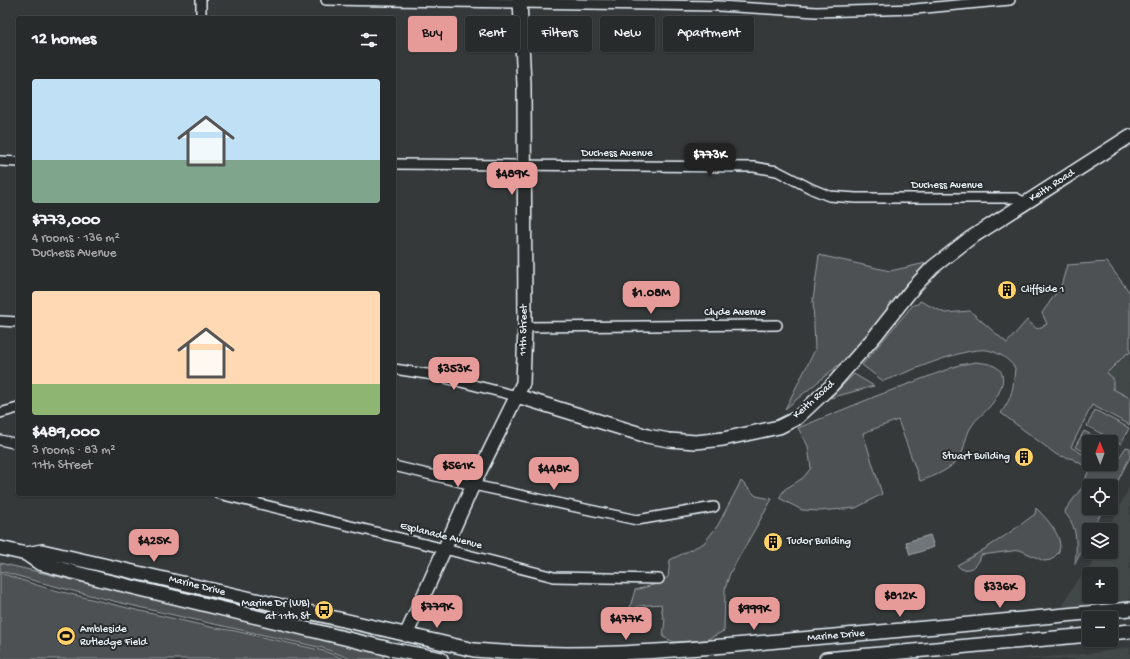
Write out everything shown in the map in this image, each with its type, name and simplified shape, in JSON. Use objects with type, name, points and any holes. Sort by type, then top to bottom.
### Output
[{"type":"main road","name":"11th Street","points":[[406,635],[473,485],[523,383],[525,327],[525,165],[524,85],[520,1]]},
{"type":"main road","name":"Keith Road","points":[[517,396],[647,436],[669,440],[696,442],[723,439],[779,428],[797,418],[832,385],[875,336],[913,288],[933,267],[969,239],[1130,136]]},
{"type":"main road","name":"Marine Drive","points":[[0,548],[26,554],[40,563],[104,580],[390,649],[441,659]]},
{"type":"main road","name":"Marine Drive","points":[[26,554],[42,551],[474,650],[532,655],[593,657],[660,652],[1130,609]]},
{"type":"main road","points":[[1118,632],[1130,631]]},
{"type":"main road","name":"Marine Drive","points":[[826,659],[1082,636]]},
{"type":"street","points":[[201,16],[202,0]]},
{"type":"street","points":[[326,0],[520,1],[719,6],[816,12],[915,9],[1010,0]]},
{"type":"street","points":[[0,162],[16,162]]},
{"type":"street","name":"Duchess Avenue","points":[[396,164],[754,167],[777,171],[829,196],[856,198],[1016,198],[1025,204]]},
{"type":"street","points":[[0,321],[16,322]]},
{"type":"street","name":"Clyde Avenue","points":[[525,327],[777,325]]},
{"type":"street","name":"Keith Road","points":[[396,369],[433,375],[517,396]]},
{"type":"street","points":[[0,413],[16,409]]},
{"type":"street","points":[[0,440],[16,444]]},
{"type":"street","points":[[396,466],[473,485],[637,520],[714,507]]},
{"type":"street","name":"Esplanade Avenue","points":[[227,496],[444,548],[554,577],[659,579]]},
{"type":"shaded area","points":[[819,255],[890,271],[926,263],[848,357],[785,409],[815,350],[813,300]]},
{"type":"shaded area","points":[[1107,262],[1130,293],[1130,353],[1126,354],[1107,373],[1113,378],[1113,389],[1130,398],[1130,425],[1092,405],[1071,447],[1082,454],[1082,465],[1073,459],[1057,455],[1001,413],[1010,397],[1013,387],[1015,368],[1003,356],[995,352],[977,350],[964,352],[935,361],[883,381],[862,365],[913,305],[918,304],[920,301],[945,313],[970,311],[1007,343],[1027,320],[1037,329],[1047,324],[1042,313],[1061,286],[1067,265]]},
{"type":"shaded area","points":[[1130,353],[1130,398],[1113,389],[1107,373],[1126,354]]},
{"type":"shaded area","points":[[976,362],[990,364],[999,369],[1003,379],[1002,384],[989,408],[975,421],[969,430],[959,459],[949,468],[920,481],[898,420],[863,433],[882,494],[856,508],[819,511],[802,510],[779,498],[785,489],[803,478],[811,468],[808,446],[798,428],[879,395],[959,365]]},
{"type":"shaded area","points":[[854,374],[874,386],[830,398]]},
{"type":"shaded area","points":[[1095,410],[1129,428],[1121,444],[1118,442],[1118,435],[1104,435],[1087,426]]},
{"type":"shaded area","points":[[1084,431],[1092,435],[1082,435],[1082,450],[1075,447]]},
{"type":"shaded area","points":[[1126,447],[1130,448],[1130,457],[1118,480],[1118,479],[1085,479],[1088,471],[1118,471],[1118,460]]},
{"type":"shaded area","points":[[741,481],[756,496],[772,499],[730,573],[725,589],[724,631],[706,640],[674,642],[663,637],[665,619],[663,618],[661,604],[638,606],[636,623],[630,607],[635,590],[657,584],[668,577],[670,560],[704,543],[718,525]]},
{"type":"shaded area","points":[[1130,486],[1130,602],[1074,608],[1064,607],[1063,605],[1075,583],[1082,576],[1082,603],[1118,603],[1118,567],[1090,567],[1094,559],[1118,559],[1118,523],[1111,523],[1115,515],[1118,515],[1118,509]]},
{"type":"shaded area","points":[[1082,487],[1082,515],[1100,515],[1096,523],[1082,523],[1082,550],[1075,564],[1076,537],[1072,524],[1065,513],[1066,509]]},
{"type":"shaded area","points":[[1036,508],[1053,528],[1059,541],[1060,547],[1058,553],[1051,560],[1044,561],[1020,550],[981,555],[979,562],[972,568],[968,569],[961,569],[957,565],[1016,528],[1035,514]]},
{"type":"shaded area","points":[[930,535],[934,547],[910,555],[906,542]]},
{"type":"shaded area","points":[[0,563],[384,653],[384,657],[381,659],[351,659],[323,648],[120,603],[0,571]]},
{"type":"shaded area","points":[[0,573],[46,588],[210,627],[235,631],[324,651],[344,659],[0,659]]},
{"type":"shaded area","points":[[1130,647],[1130,659],[1021,659],[1094,653]]},
{"type":"place","name":"Cliffside 1","points":[[1007,290]]},
{"type":"place","name":"Stuart Building","points":[[1024,457]]},
{"type":"place","name":"Tudor Building","points":[[773,542]]},
{"type":"place","name":"Marine Dr (WB) at 11th St","points":[[324,610]]},
{"type":"place","name":"Ambleside Rutledge Field","points":[[66,636]]}]
